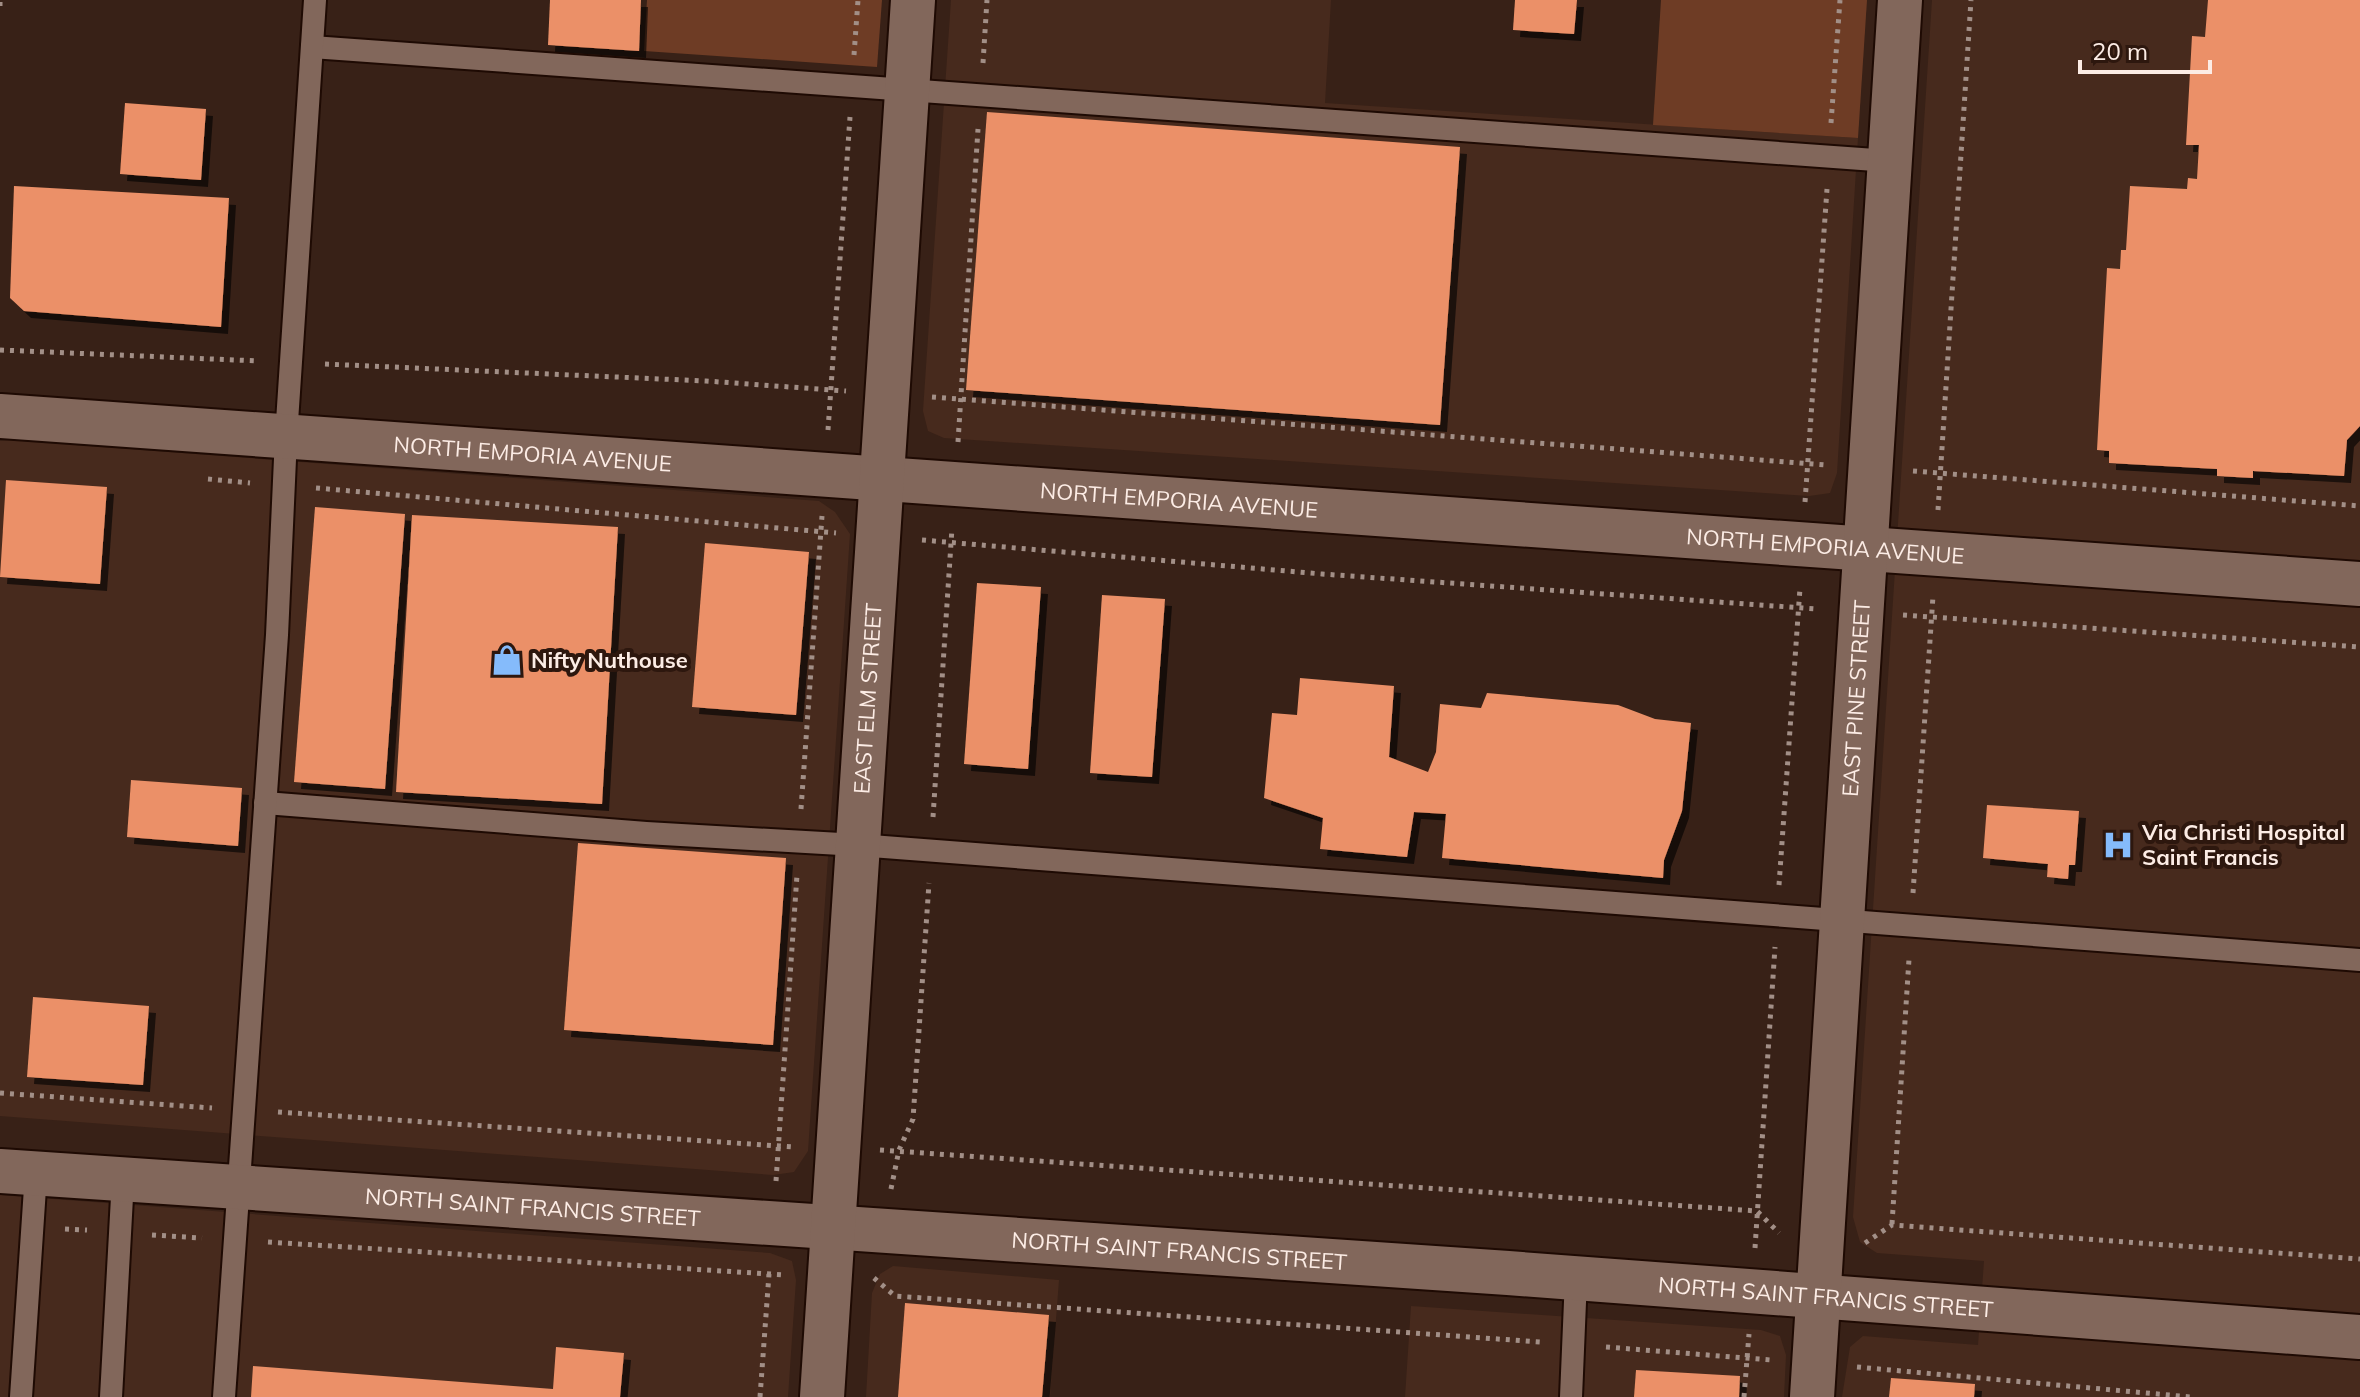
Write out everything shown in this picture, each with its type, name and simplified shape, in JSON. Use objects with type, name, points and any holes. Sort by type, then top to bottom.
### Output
[{"type":"street","name":"EAST ELM STREET","points":[[822,1397],[913,0]]},
{"type":"street","name":"EAST PINE STREET","points":[[1813,1380],[1900,0]]},
{"type":"street","name":"NORTH EMPORIA AVENUE","points":[[0,416],[2360,584]]},
{"type":"street","name":"NORTH SAINT FRANCIS STREET","points":[[18,1172],[1576,1278],[2360,1337]]},
{"type":"lane","points":[[224,1397],[315,0]]},
{"type":"lane","points":[[312,47],[1889,161]]},
{"type":"lane","points":[[265,803],[858,845],[2360,960]]},
{"type":"lane","points":[[18,1172],[32,1227],[21,1397]]},
{"type":"lane","points":[[111,1397],[123,1179]]},
{"type":"lane","points":[[1571,1397],[1576,1278]]},
{"type":"path","points":[[760,1397],[858,0]]},
{"type":"path","points":[[899,1150],[913,1119],[987,0]]},
{"type":"path","points":[[1744,1397],[1840,0]]},
{"type":"path","points":[[1892,1225],[1971,0]]},
{"type":"path","points":[[0,350],[706,381],[2360,506]]},
{"type":"path","points":[[205,479],[1322,574],[2360,647]]},
{"type":"path","points":[[0,1093],[778,1147],[899,1150],[1757,1211],[1789,1243],[1870,1243],[1892,1225],[2360,1259]]},
{"type":"path","points":[[32,1227],[769,1275],[872,1276],[895,1296],[1747,1357],[1813,1380],[2191,1397]]},
{"type":"shaded area","points":[[647,0],[882,0],[877,67],[644,51]]},
{"type":"shaded area","points":[[951,0],[1331,0],[1325,103],[1858,138],[1837,473],[1830,493],[1809,496],[944,438],[928,431],[923,411]]},
{"type":"shaded area","points":[[1661,0],[1867,0],[1858,138],[1653,125]]},
{"type":"shaded area","name":"Via Christi Hospital Saint Francis","points":[[1932,0],[2360,0],[2360,1397],[1842,1397],[1850,1347],[1863,1336],[1978,1345],[1984,1261],[1877,1253],[1860,1242],[1853,1217]]},
{"type":"shaded area","points":[[0,441],[819,501],[835,512],[850,534],[808,1151],[794,1172],[773,1175],[0,1116]]},
{"type":"shaded area","points":[[0,1195],[770,1253],[792,1261],[796,1280],[788,1397],[0,1397]]},
{"type":"shaded area","points":[[893,1266],[1059,1280],[1050,1397],[866,1397],[872,1293],[880,1274]]},
{"type":"shaded area","points":[[1411,1306],[1761,1330],[1780,1336],[1786,1355],[1784,1397],[1405,1397]]},
{"type":"building","points":[[550,0],[641,0],[639,51],[548,45]]},
{"type":"building","points":[[1515,0],[1577,0],[1574,34],[1513,30]]},
{"type":"building","points":[[2208,0],[2360,0],[2360,426],[2347,440],[2344,476],[2253,471],[2253,478],[2217,476],[2217,469],[2109,463],[2109,451],[2097,450],[2107,268],[2120,269],[2121,250],[2126,250],[2130,186],[2187,189],[2188,178],[2197,179],[2199,145],[2186,145],[2192,36],[2205,37]]},
{"type":"building","points":[[125,103],[206,109],[201,180],[120,174]]},
{"type":"building","points":[[987,112],[1460,147],[1440,425],[966,390]]},
{"type":"building","points":[[14,186],[229,198],[221,327],[24,311],[10,298]]},
{"type":"building","points":[[6,480],[107,487],[100,584],[0,577]]},
{"type":"building","points":[[315,507],[405,514],[385,789],[294,782]]},
{"type":"building","name":"Nifty Nuthouse","points":[[412,515],[618,527],[602,804],[396,792]]},
{"type":"building","points":[[705,543],[809,552],[796,715],[692,707]]},
{"type":"building","points":[[977,583],[1041,587],[1028,769],[964,764]]},
{"type":"building","points":[[1102,595],[1165,599],[1152,777],[1090,773]]},
{"type":"building","points":[[1300,678],[1394,686],[1389,757],[1428,772],[1436,752],[1440,704],[1481,708],[1487,693],[1618,705],[1655,719],[1691,723],[1682,811],[1664,860],[1663,878],[1442,858],[1446,814],[1414,812],[1407,857],[1320,849],[1323,818],[1264,798],[1272,713],[1297,715]]},
{"type":"building","points":[[131,780],[242,788],[238,846],[127,837]]},
{"type":"building","points":[[1987,805],[2079,811],[2075,865],[2069,865],[2068,879],[2047,877],[2048,864],[1983,858]]},
{"type":"building","points":[[578,843],[786,858],[773,1045],[564,1030]]},
{"type":"building","points":[[33,997],[149,1006],[143,1085],[27,1077]]},
{"type":"building","points":[[905,1303],[1049,1315],[1042,1397],[898,1397]]},
{"type":"building","points":[[556,1347],[624,1353],[620,1397],[251,1397],[253,1366],[553,1389]]},
{"type":"building","points":[[1636,1370],[1740,1376],[1739,1397],[1634,1397]]},
{"type":"building","points":[[1891,1378],[1975,1384],[1974,1397],[1889,1397]]},
{"type":"place","name":"Nifty Nuthouse","points":[[507,660]]},
{"type":"place","name":"Via Christi Hospital Saint Francis","points":[[2118,845]]}]
